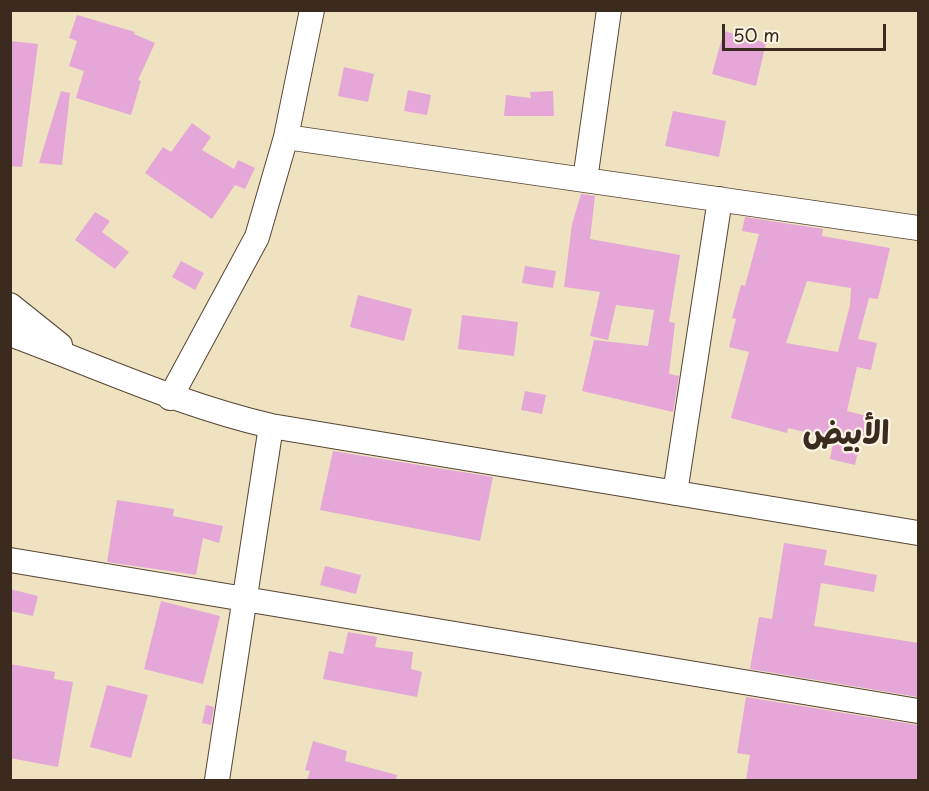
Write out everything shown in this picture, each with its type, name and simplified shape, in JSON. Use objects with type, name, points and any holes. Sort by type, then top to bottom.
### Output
[{"type":"street","points":[[170,398],[256,237],[286,137],[312,10]]},
{"type":"street","points":[[585,180],[609,10]]},
{"type":"street","points":[[286,137],[918,228]]},
{"type":"street","points":[[675,492],[720,199]]},
{"type":"street","points":[[10,304],[75,358]]},
{"type":"street","points":[[10,334],[75,358],[170,398],[271,426],[918,533]]},
{"type":"street","points":[[217,780],[271,426]]},
{"type":"street","points":[[10,560],[918,711]]},
{"type":"building","points":[[77,15],[135,32],[134,34],[155,43],[138,80],[141,81],[131,115],[76,98],[84,71],[69,66],[77,41],[69,38]]},
{"type":"building","points":[[724,31],[766,43],[756,86],[712,74]]},
{"type":"building","points":[[10,41],[38,44],[22,167],[10,166]]},
{"type":"building","points":[[344,67],[374,74],[368,102],[338,96]]},
{"type":"building","points":[[408,90],[431,95],[427,115],[404,111]]},
{"type":"building","points":[[61,91],[70,93],[62,165],[39,163]]},
{"type":"building","points":[[553,91],[554,116],[504,116],[506,95],[531,98],[530,92]]},
{"type":"building","points":[[673,111],[726,121],[719,157],[665,146]]},
{"type":"building","points":[[192,123],[211,137],[202,150],[234,169],[238,160],[255,168],[245,189],[235,185],[212,219],[145,173],[163,147],[171,152]]},
{"type":"building","points":[[581,194],[595,196],[590,239],[680,255],[669,322],[675,323],[669,374],[679,376],[673,412],[582,391],[594,340],[648,346],[654,310],[616,305],[608,340],[590,336],[600,292],[564,287],[572,224]]},
{"type":"building","points":[[95,212],[110,221],[102,232],[129,252],[115,269],[75,240]]},
{"type":"building","points":[[745,217],[823,229],[822,236],[890,248],[878,299],[869,298],[858,339],[877,343],[871,370],[857,367],[847,411],[871,417],[865,443],[860,442],[855,465],[830,459],[834,439],[788,428],[787,433],[731,418],[749,352],[729,347],[736,319],[732,318],[741,285],[745,286],[759,234],[742,231]],"holes":[[[807,281],[851,288],[850,305],[838,352],[786,343]]]},
{"type":"building","points":[[181,261],[204,273],[195,290],[172,277]]},
{"type":"building","points":[[525,266],[556,271],[553,288],[522,283]]},
{"type":"building","points":[[358,295],[412,309],[404,341],[350,327]]},
{"type":"building","points":[[462,315],[518,322],[514,356],[458,349]]},
{"type":"building","points":[[525,391],[546,395],[542,414],[521,410]]},
{"type":"building","points":[[333,451],[493,477],[480,541],[320,510]]},
{"type":"building","points":[[117,500],[174,509],[173,516],[223,526],[219,543],[203,538],[196,575],[107,562]]},
{"type":"building","points":[[784,543],[827,550],[824,565],[877,575],[874,592],[821,583],[814,626],[918,643],[918,697],[750,669],[759,617],[772,619]]},
{"type":"building","points":[[325,566],[361,575],[356,594],[320,585]]},
{"type":"building","points":[[10,589],[38,596],[33,616],[10,611]]},
{"type":"building","points":[[161,601],[220,616],[203,684],[144,669]]},
{"type":"building","points":[[348,632],[377,637],[375,647],[413,652],[411,669],[422,672],[417,697],[323,679],[329,651],[343,654]]},
{"type":"building","points":[[10,664],[55,672],[54,679],[73,682],[58,767],[10,758]]},
{"type":"building","points":[[107,685],[148,695],[131,758],[90,747]]},
{"type":"building","points":[[746,697],[918,725],[918,780],[746,780],[750,755],[737,753]]},
{"type":"building","points":[[206,705],[214,707],[211,725],[202,723]]},
{"type":"building","points":[[313,741],[347,751],[345,761],[397,775],[396,780],[307,780],[310,771],[305,770]]},
{"type":"district","name":"الأبيض","points":[[846,435]]}]
